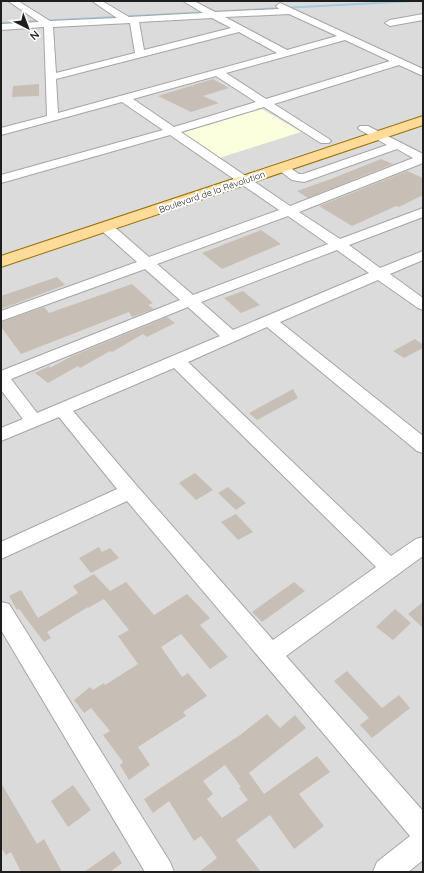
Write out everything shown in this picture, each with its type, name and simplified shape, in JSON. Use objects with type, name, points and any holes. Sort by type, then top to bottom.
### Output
[{"type":"main road","name":"Boulevard de la Révolution","points":[[1,250],[423,108]]},
{"type":"main road","name":"Boulevard de la Révolution","points":[[1,262],[423,120]]},
{"type":"street","points":[[12,1],[48,24]]},
{"type":"street","points":[[96,1],[130,20],[140,54]]},
{"type":"street","points":[[188,1],[285,53]]},
{"type":"street","points":[[274,1],[271,2],[423,73]]},
{"type":"street","points":[[1,27],[291,11]]},
{"type":"street","points":[[390,23],[423,17]]},
{"type":"street","points":[[48,24],[53,118]]},
{"type":"street","points":[[52,77],[240,29]]},
{"type":"street","points":[[1,132],[346,37]]},
{"type":"street","points":[[1,179],[265,103],[399,62]]},
{"type":"street","points":[[217,72],[325,141]]},
{"type":"street","points":[[124,98],[290,211],[423,305]]},
{"type":"street","points":[[364,128],[423,159]]},
{"type":"street","points":[[282,168],[296,177],[304,178],[398,145]]},
{"type":"street","points":[[1,316],[290,211],[423,159]]},
{"type":"street","points":[[34,421],[1,377],[191,301],[423,212]]},
{"type":"street","points":[[106,227],[230,336]]},
{"type":"street","points":[[1,435],[230,336],[423,255]]},
{"type":"street","points":[[268,320],[423,446]]},
{"type":"street","points":[[176,360],[390,568]]},
{"type":"street","points":[[62,409],[130,491],[423,831]]},
{"type":"street","points":[[1,551],[130,491]]},
{"type":"street","points":[[271,654],[423,545]]},
{"type":"street","points":[[1,611],[160,872]]},
{"type":"street","points":[[387,872],[423,843]]},
{"type":"shaded area","points":[[1,1],[423,1],[423,872],[1,872]]},
{"type":"shaded area","points":[[262,109],[301,132],[216,159],[182,133]]},
{"type":"building","points":[[213,79],[229,88],[203,96],[219,103],[191,112],[158,96]]},
{"type":"building","points":[[39,84],[39,96],[12,97],[13,86]]},
{"type":"building","points":[[381,159],[393,164],[308,198],[297,191],[331,179]]},
{"type":"building","points":[[407,171],[423,178],[423,195],[399,207],[396,206],[352,226],[319,206]]},
{"type":"building","points":[[261,230],[281,244],[222,269],[202,253]]},
{"type":"building","points":[[57,277],[65,285],[1,309],[1,296]]},
{"type":"building","points":[[132,284],[153,303],[148,305],[154,309],[132,317],[129,312],[21,354],[1,327],[1,322],[44,307],[49,313]]},
{"type":"building","points":[[243,291],[260,305],[241,313],[224,298]]},
{"type":"building","points":[[167,317],[175,323],[147,337],[143,334],[112,352],[110,351],[80,368],[78,366],[48,383],[35,373],[49,366],[50,368],[72,356]]},
{"type":"building","points":[[415,339],[423,345],[423,348],[404,358],[393,351]]},
{"type":"building","points":[[293,389],[298,398],[257,420],[249,413]]},
{"type":"building","points":[[195,473],[213,490],[196,500],[179,483]]},
{"type":"building","points":[[228,487],[246,503],[236,510],[218,493]]},
{"type":"building","points":[[236,514],[253,532],[238,540],[221,522]]},
{"type":"building","points":[[99,547],[102,552],[110,548],[119,558],[91,573],[79,558]]},
{"type":"building","points":[[94,574],[110,591],[126,582],[154,615],[187,594],[210,618],[200,625],[228,657],[210,669],[181,634],[161,647],[182,677],[188,673],[207,696],[183,712],[186,716],[138,747],[150,765],[129,780],[120,765],[123,762],[103,735],[110,731],[91,708],[84,713],[74,700],[90,687],[93,690],[104,683],[105,685],[138,664],[118,636],[129,630],[104,599],[47,632],[51,638],[44,642],[19,609],[17,610],[9,596],[21,590],[38,618],[78,593],[73,586]]},
{"type":"building","points":[[294,582],[305,591],[262,622],[252,612]]},
{"type":"building","points":[[423,602],[423,628],[408,614]]},
{"type":"building","points":[[395,609],[411,623],[393,640],[376,627]]},
{"type":"building","points":[[347,671],[382,708],[399,695],[410,708],[372,738],[360,725],[369,718],[334,681]]},
{"type":"building","points":[[267,714],[280,728],[295,715],[306,728],[249,773],[264,794],[317,756],[330,772],[299,794],[324,826],[294,849],[270,815],[236,840],[261,872],[199,872],[217,858],[201,836],[194,841],[169,801],[153,813],[144,799],[240,735]],"holes":[[[225,765],[241,787],[239,788],[248,800],[222,818],[207,799],[213,794],[203,781]]]},
{"type":"building","points":[[1,783],[37,844],[44,839],[62,872],[21,872],[11,852],[6,855],[1,847]]},
{"type":"building","points":[[73,785],[91,810],[68,827],[51,801]]},
{"type":"building","points":[[114,851],[122,863],[110,872],[84,872]]},
{"type":"waterway","points":[[1,23],[415,1]]}]
